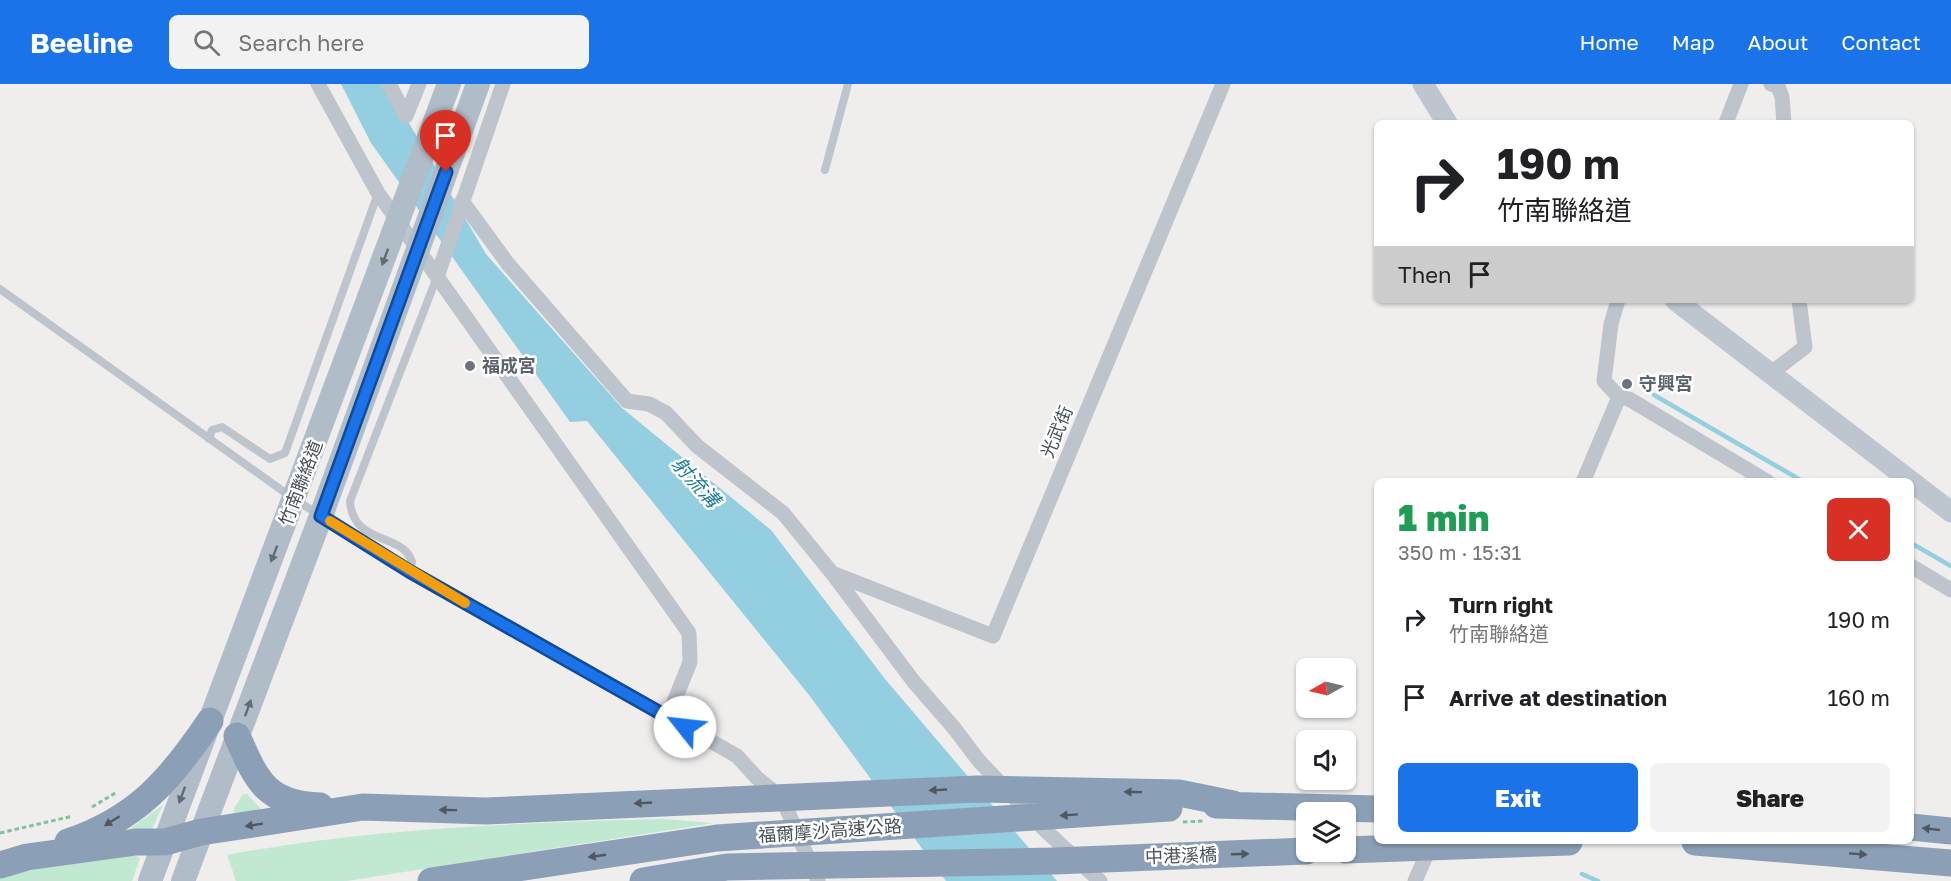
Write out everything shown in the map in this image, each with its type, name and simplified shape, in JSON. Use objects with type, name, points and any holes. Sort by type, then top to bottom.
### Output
[{"type":"highway","points":[[0,865],[27,857],[105,826],[151,796],[180,765],[210,721]]},
{"type":"highway","points":[[237,736],[263,787],[278,798],[301,805],[486,811],[977,789],[1179,793],[1233,804],[1374,809]]},
{"type":"highway","name":"福爾摩沙高速公路","points":[[430,881],[717,838],[1233,804]]},
{"type":"highway","points":[[27,857],[136,842],[165,842],[201,832],[363,807]]},
{"type":"highway","points":[[1914,827],[1951,831]]},
{"type":"highway","points":[[1356,850],[1513,844]]},
{"type":"highway","points":[[1719,844],[1951,863]]},
{"type":"highway","name":"中港溪橋","points":[[1055,861],[1296,851]]},
{"type":"highway","points":[[844,881],[1055,861]]},
{"type":"highway","name":"福爾摩沙高速公路","points":[[644,881],[727,867],[1055,861]]},
{"type":"main road","name":"竹南聯絡道","points":[[150,881],[449,84]]},
{"type":"main road","name":"竹南聯絡道","points":[[183,881],[311,535],[324,508],[478,84]]},
{"type":"street","points":[[318,84],[378,193],[688,633],[690,662],[668,717],[737,756],[757,778],[782,798],[818,881]]},
{"type":"street","points":[[388,84],[406,116],[419,84]]},
{"type":"street","points":[[437,277],[503,84]]},
{"type":"street","name":"光武街","points":[[832,573],[993,636],[1223,84]]},
{"type":"street","points":[[1423,84],[1445,120]]},
{"type":"street","points":[[1727,120],[1741,84]]},
{"type":"street","points":[[1771,84],[1778,86],[1782,97],[1784,120]]},
{"type":"street","points":[[462,201],[508,264],[627,401],[649,404],[666,413],[697,446],[783,513],[832,573],[914,682],[979,761],[1046,831],[1100,881]]},
{"type":"street","points":[[1617,303],[1611,324],[1605,381],[1619,397],[1629,399],[1761,478]]},
{"type":"street","points":[[1679,303],[1906,478]]},
{"type":"street","points":[[1770,374],[1805,347],[1799,303]]},
{"type":"street","points":[[1585,478],[1619,397]]},
{"type":"street","points":[[1914,484],[1951,512]]},
{"type":"street","points":[[1914,568],[1951,590]]},
{"type":"street","points":[[1415,881],[1431,844]]},
{"type":"lane","points":[[825,170],[848,84]]},
{"type":"lane","points":[[209,439],[212,430],[222,427],[270,459],[285,453],[378,193]]},
{"type":"lane","points":[[409,571],[412,562],[406,552],[356,524],[351,515],[350,501],[437,277]]},
{"type":"lane","points":[[0,289],[209,439],[324,508],[409,571],[668,717]]},
{"type":"path","points":[[90,809],[125,788]]},
{"type":"path","points":[[0,833],[81,814]]},
{"type":"green space","points":[[243,794],[247,794],[263,811],[233,821],[234,808]]},
{"type":"green space","points":[[163,805],[149,835],[124,833]]},
{"type":"green space","points":[[663,819],[714,823],[347,881],[236,881],[227,855],[335,839],[444,828]]},
{"type":"green space","points":[[131,853],[140,858],[132,881],[0,881],[0,877],[55,865]]},
{"type":"water","name":"射流溝","points":[[341,84],[386,84],[486,254],[622,408],[771,530],[885,679],[1057,881],[946,881],[809,695],[587,421],[570,422],[371,143]]},
{"type":"waterway","points":[[1654,395],[1797,478]]},
{"type":"waterway","points":[[1914,545],[1951,566]]},
{"type":"waterway","points":[[1582,874],[1598,881]]},
{"type":"slow traffic","points":[[330,521],[465,603]]},
{"type":"place","name":"福成宮","points":[[470,366]]},
{"type":"place","name":"守興宮","points":[[1627,384]]},
{"type":"route","points":[[446,172],[321,516],[409,571],[685,727]]}]
